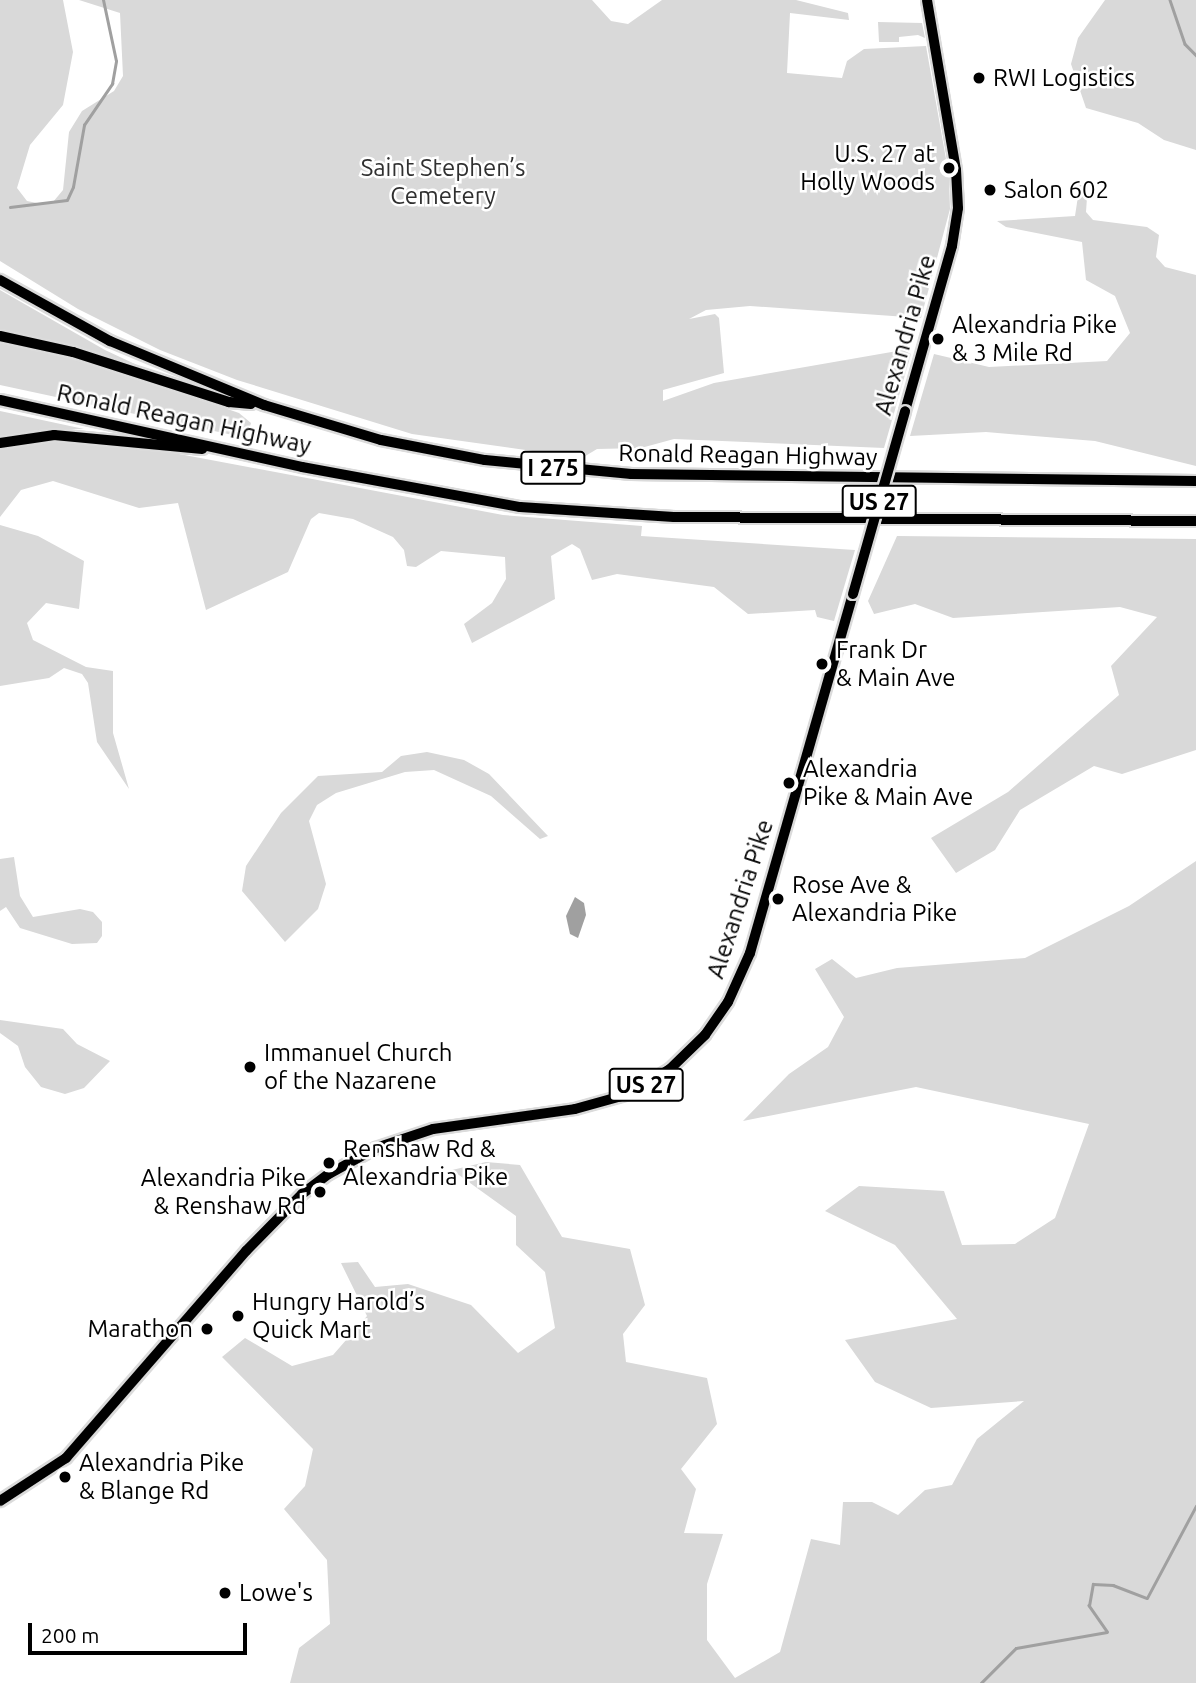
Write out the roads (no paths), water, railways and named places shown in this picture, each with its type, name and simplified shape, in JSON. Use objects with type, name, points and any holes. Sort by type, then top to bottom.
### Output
[{"type":"highway","name":"Ronald Reagan Highway","points":[[0,279],[110,341],[264,405],[370,437],[451,454],[611,473],[1196,481]]},
{"type":"highway","points":[[0,336],[74,352],[229,402],[264,405]]},
{"type":"highway","name":"Ronald Reagan Highway","points":[[0,400],[455,497],[599,514],[1196,521]]},
{"type":"highway","points":[[0,443],[37,436],[82,436],[166,448],[225,450]]},
{"type":"main road","name":"Alexandria Pike","points":[[0,1501],[66,1458],[246,1251],[302,1194],[329,1174],[376,1148],[433,1129],[575,1109],[629,1094],[670,1069],[705,1035],[728,1002],[750,953],[952,246],[958,208],[956,170],[927,0]]},
{"type":"waterway","points":[[10,207],[67,200],[73,187],[84,125],[112,84],[116,61],[103,0]]},
{"type":"waterway","points":[[1170,0],[1185,44],[1196,55]]},
{"type":"waterway","points":[[981,1683],[1016,1648],[1107,1632],[1089,1606],[1093,1584],[1113,1585],[1147,1598],[1196,1506]]},
{"type":"place","name":"RWI Logistics","points":[[979,78]]},
{"type":"place","name":"U.S. 27 at Holly Woods","points":[[949,168]]},
{"type":"place","name":"Salon 602","points":[[990,190]]},
{"type":"place","name":"Alexandria Pike & 3 Mile Rd","points":[[938,339]]},
{"type":"place","name":"Frank Dr & Main Ave","points":[[822,664]]},
{"type":"place","name":"Alexandria Pike & Main Ave","points":[[789,783]]},
{"type":"place","name":"Rose Ave & Alexandria Pike","points":[[778,899]]},
{"type":"place","name":"Immanuel Church of the Nazarene","points":[[250,1067]]},
{"type":"place","name":"Renshaw Rd & Alexandria Pike","points":[[329,1163]]},
{"type":"place","name":"Alexandria Pike & Renshaw Rd","points":[[320,1192]]},
{"type":"place","name":"Hungry Harold’s Quick Mart","points":[[238,1316]]},
{"type":"place","name":"Marathon","points":[[207,1329]]},
{"type":"place","name":"Alexandria Pike & Blange Rd","points":[[65,1477]]},
{"type":"place","name":"Lowe's","points":[[225,1593]]},
{"type":"park label","name":"Saint Stephen’s Cemetery","points":[[443,182]]}]
